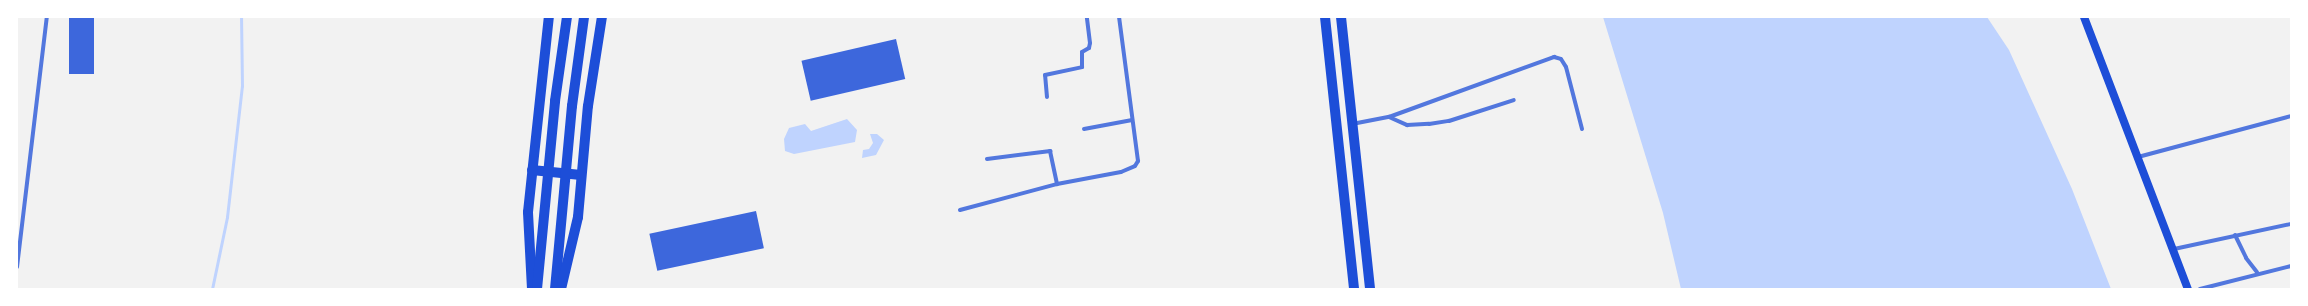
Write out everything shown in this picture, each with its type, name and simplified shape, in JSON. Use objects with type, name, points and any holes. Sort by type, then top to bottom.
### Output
[{"type":"main road","points":[[532,289],[528,212],[549,17]]},
{"type":"main road","points":[[538,289],[549,171],[567,17]]},
{"type":"main road","points":[[555,289],[565,173],[584,17]]},
{"type":"main road","points":[[561,289],[578,217],[581,175],[602,17]]},
{"type":"main road","points":[[1325,17],[1354,289]]},
{"type":"main road","points":[[1341,17],[1370,289]]},
{"type":"main road","points":[[2084,17],[2174,249],[2188,289]]},
{"type":"main road","points":[[532,170],[581,175]]},
{"type":"main road","points":[[1346,214],[1362,213]]},
{"type":"street","points":[[17,267],[47,17]]},
{"type":"street","points":[[1047,97],[1045,75],[1082,67],[1082,52],[1089,48],[1090,43],[1087,17]]},
{"type":"street","points":[[960,210],[1057,184],[1121,172],[1135,166],[1138,161],[1119,17]]},
{"type":"street","points":[[1352,124],[1389,117],[1554,57],[1561,59],[1566,67],[1582,129]]},
{"type":"street","points":[[1389,117],[1407,125],[1429,124],[1450,121],[1514,100]]},
{"type":"street","points":[[2138,157],[2291,116]]},
{"type":"street","points":[[1084,129],[1132,120]]},
{"type":"street","points":[[987,159],[1050,151],[1057,184]]},
{"type":"street","points":[[2174,249],[2291,224]]},
{"type":"street","points":[[2235,235],[2246,258],[2257,272]]},
{"type":"street","points":[[2200,289],[2257,272],[2291,266]]},
{"type":"water","points":[[1603,17],[1987,17],[2009,50],[2072,189],[2111,289],[1681,289],[1663,213]]},
{"type":"water","points":[[847,119],[857,130],[855,142],[794,154],[785,151],[784,139],[789,128],[805,124],[811,131]]},
{"type":"water","points":[[870,134],[877,134],[884,140],[876,155],[862,158],[863,150],[869,149],[873,143]]},
{"type":"building","points":[[69,17],[94,17],[94,74],[69,74]]},
{"type":"building","points":[[896,39],[905,79],[811,101],[801,61]]},
{"type":"building","points":[[756,211],[764,248],[657,271],[649,234]]},
{"type":"waterway","points":[[212,289],[227,217],[242,86],[241,17]]}]
